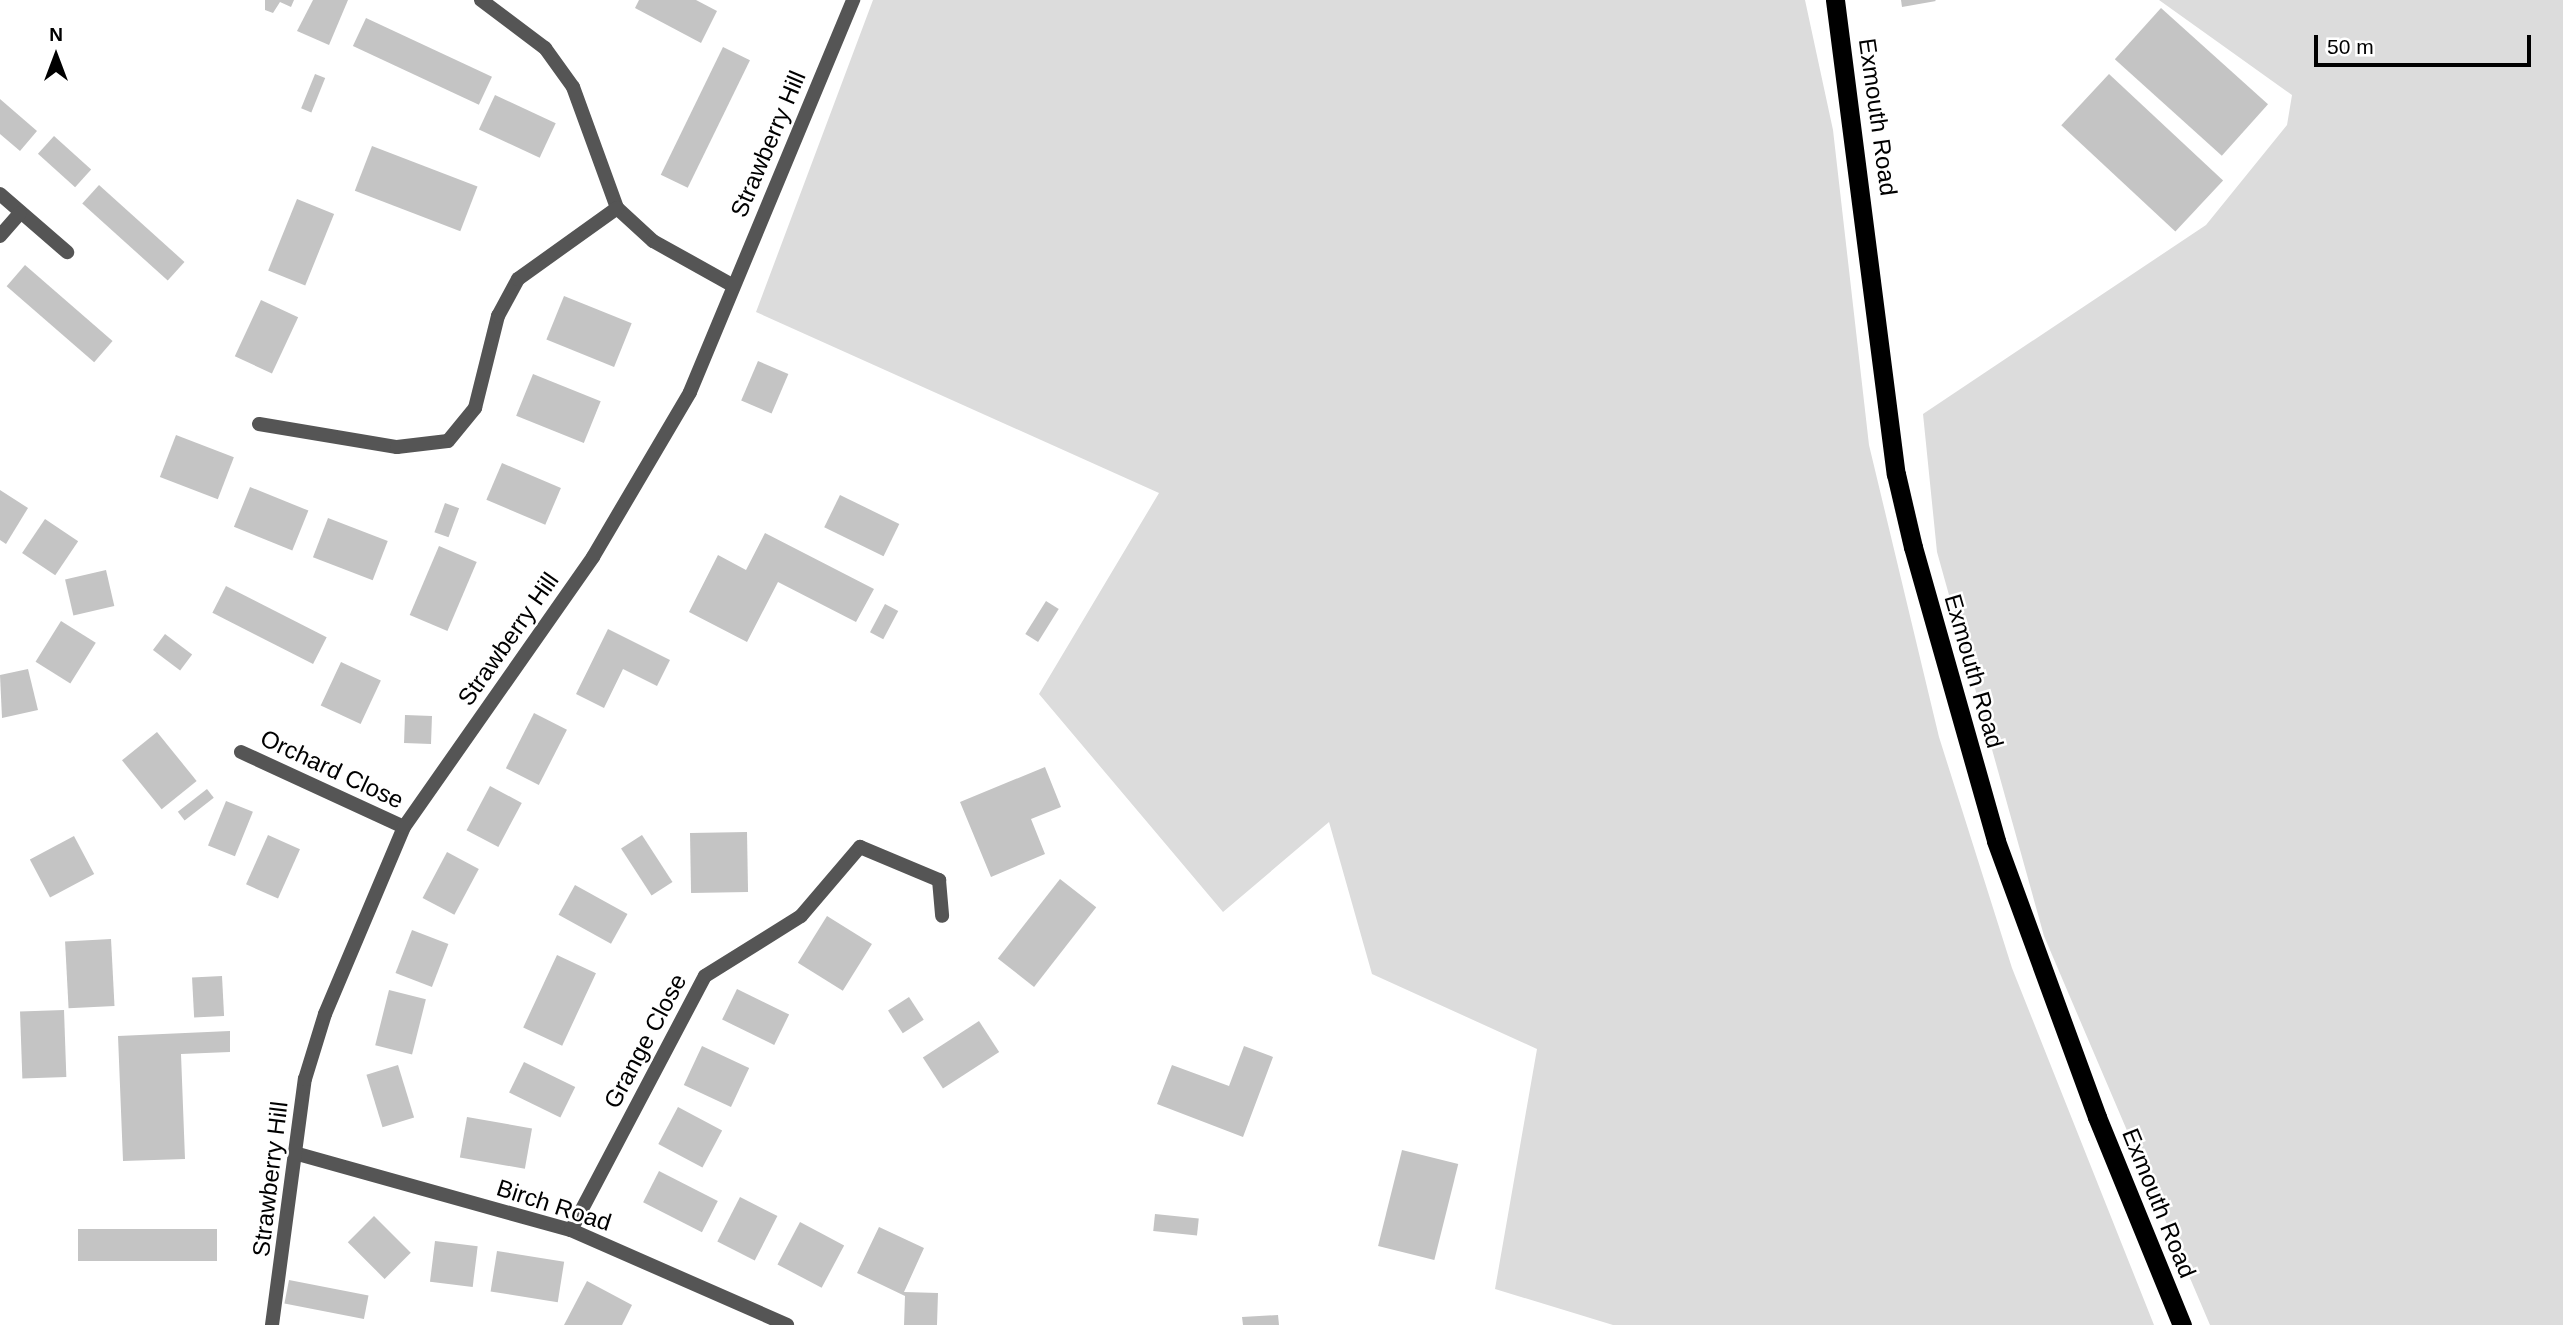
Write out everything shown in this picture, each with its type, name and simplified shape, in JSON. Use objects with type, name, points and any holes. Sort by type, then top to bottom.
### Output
[{"type":"highway","name":"Exmouth Road","points":[[1835,0],[1896,474],[1913,547],[1996,841],[2097,1117],[2182,1325]]},
{"type":"street","points":[[481,0],[545,48],[573,87],[617,208],[653,241],[732,285]]},
{"type":"street","name":"Strawberry Hill","points":[[272,1325],[298,1154],[306,1079],[325,1014],[404,827],[626,505],[690,392],[732,285],[853,0]]},
{"type":"street","points":[[0,194],[67,253]]},
{"type":"street","points":[[259,424],[397,447],[447,441],[475,408],[498,316],[518,279],[617,208]]},
{"type":"street","points":[[0,236],[20,213]]},
{"type":"street","name":"Orchard Close","points":[[241,752],[404,827]]},
{"type":"street","name":"Grange Close","points":[[571,1230],[705,976],[801,916],[860,847],[939,880],[942,916]]},
{"type":"street","name":"Birch Road","points":[[298,1154],[571,1230],[787,1325]]},
{"type":"shaded area","points":[[873,0],[1805,0],[1833,130],[1869,445],[1939,737],[2012,968],[2154,1325],[1613,1325],[1495,1289],[1537,1049],[1372,974],[1329,822],[1223,912],[1039,694],[1159,493],[756,312]]},
{"type":"shaded area","points":[[2159,0],[2563,0],[2563,1325],[2210,1325],[2044,936],[1937,552],[1923,414],[2206,225],[2287,125],[2292,95]]},
{"type":"building","points":[[265,0],[294,0],[291,7],[280,2],[273,13],[265,10]]},
{"type":"building","points":[[313,0],[348,0],[329,45],[297,31]]},
{"type":"building","points":[[639,0],[696,0],[717,11],[701,43],[635,8]]},
{"type":"building","points":[[1901,0],[1935,0],[1936,1],[1902,7]]},
{"type":"building","points":[[2161,8],[2268,104],[2222,156],[2115,59]]},
{"type":"building","points":[[366,18],[492,77],[479,105],[353,46]]},
{"type":"building","points":[[723,47],[750,60],[688,188],[661,175]]},
{"type":"building","points":[[315,74],[325,78],[311,112],[301,108]]},
{"type":"building","points":[[2109,74],[2223,180],[2175,232],[2061,125]]},
{"type":"building","points":[[495,95],[556,123],[540,158],[479,129]]},
{"type":"building","points":[[0,99],[37,131],[20,151],[0,134]]},
{"type":"building","points":[[54,136],[91,169],[75,187],[38,154]]},
{"type":"building","points":[[372,146],[477,186],[460,231],[355,191]]},
{"type":"building","points":[[99,185],[184,262],[168,281],[82,204]]},
{"type":"building","points":[[297,199],[334,214],[305,285],[268,270]]},
{"type":"building","points":[[25,265],[113,341],[94,362],[7,286]]},
{"type":"building","points":[[564,296],[632,323],[614,367],[546,340]]},
{"type":"building","points":[[261,300],[298,317],[272,374],[235,356]]},
{"type":"building","points":[[758,361],[788,374],[772,413],[741,401]]},
{"type":"building","points":[[533,374],[601,401],[584,443],[516,416]]},
{"type":"building","points":[[176,435],[234,457],[218,499],[160,477]]},
{"type":"building","points":[[502,463],[561,488],[545,525],[486,500]]},
{"type":"building","points":[[250,487],[308,511],[292,550],[234,527]]},
{"type":"building","points":[[0,490],[28,508],[6,544],[0,540]]},
{"type":"building","points":[[840,495],[899,524],[884,556],[824,527]]},
{"type":"building","points":[[445,503],[459,508],[448,537],[434,532]]},
{"type":"building","points":[[328,518],[388,541],[373,580],[313,557]]},
{"type":"building","points":[[45,519],[78,541],[55,575],[22,553]]},
{"type":"building","points":[[765,533],[874,589],[856,622],[778,582],[747,642],[689,612],[718,555],[746,570]]},
{"type":"building","points":[[439,546],[477,562],[447,631],[410,615]]},
{"type":"building","points":[[106,570],[114,606],[73,615],[65,579]]},
{"type":"building","points":[[226,586],[327,637],[313,664],[212,613]]},
{"type":"building","points":[[1046,601],[1059,609],[1038,642],[1025,634]]},
{"type":"building","points":[[885,604],[898,611],[883,639],[870,632]]},
{"type":"building","points":[[61,621],[96,643],[70,683],[36,662]]},
{"type":"building","points":[[608,629],[670,660],[657,686],[623,669],[604,708],[576,694]]},
{"type":"building","points":[[165,634],[192,654],[180,670],[153,650]]},
{"type":"building","points":[[341,662],[381,681],[361,724],[321,706]]},
{"type":"building","points":[[28,669],[38,710],[2,718],[0,675]]},
{"type":"building","points":[[534,713],[567,730],[539,785],[506,768]]},
{"type":"building","points":[[405,715],[432,716],[431,744],[404,743]]},
{"type":"building","points":[[157,732],[197,781],[162,809],[122,760]]},
{"type":"building","points":[[1045,767],[1061,807],[1031,819],[1045,854],[991,877],[960,802]]},
{"type":"building","points":[[490,786],[522,803],[498,847],[467,830]]},
{"type":"building","points":[[207,789],[214,798],[185,820],[178,812]]},
{"type":"building","points":[[226,801],[253,812],[235,856],[208,846]]},
{"type":"building","points":[[747,832],[748,892],[691,893],[690,833]]},
{"type":"building","points":[[268,835],[300,849],[278,899],[246,884]]},
{"type":"building","points":[[642,835],[672,882],[652,896],[621,849]]},
{"type":"building","points":[[74,836],[94,874],[50,897],[30,859]]},
{"type":"building","points":[[447,852],[479,869],[454,915],[423,898]]},
{"type":"building","points":[[1060,879],[1096,907],[1034,987],[998,959]]},
{"type":"building","points":[[575,885],[627,914],[611,944],[559,915]]},
{"type":"building","points":[[827,916],[872,944],[843,991],[798,963]]},
{"type":"building","points":[[412,930],[448,944],[432,987],[396,973]]},
{"type":"building","points":[[111,939],[115,1006],[69,1008],[65,941]]},
{"type":"building","points":[[557,955],[596,973],[562,1046],[523,1028]]},
{"type":"building","points":[[222,976],[224,1016],[194,1018],[192,978]]},
{"type":"building","points":[[737,989],[789,1014],[774,1045],[722,1020]]},
{"type":"building","points":[[389,990],[426,999],[412,1054],[375,1045]]},
{"type":"building","points":[[909,997],[924,1020],[903,1033],[888,1011]]},
{"type":"building","points":[[64,1010],[66,1077],[22,1078],[20,1012]]},
{"type":"building","points":[[979,1021],[999,1052],[943,1089],[923,1057]]},
{"type":"building","points":[[230,1031],[230,1052],[181,1054],[185,1159],[123,1161],[118,1036]]},
{"type":"building","points":[[702,1046],[749,1068],[731,1107],[684,1085]]},
{"type":"building","points":[[1244,1046],[1273,1057],[1243,1137],[1157,1104],[1172,1065],[1229,1086]]},
{"type":"building","points":[[524,1062],[575,1087],[560,1118],[509,1093]]},
{"type":"building","points":[[398,1065],[414,1118],[383,1127],[366,1075]]},
{"type":"building","points":[[678,1107],[722,1130],[702,1168],[658,1144]]},
{"type":"building","points":[[467,1117],[532,1128],[525,1169],[460,1157]]},
{"type":"building","points":[[1402,1150],[1458,1164],[1434,1260],[1378,1246]]},
{"type":"building","points":[[659,1171],[718,1201],[702,1232],[643,1202]]},
{"type":"building","points":[[740,1197],[777,1216],[755,1261],[717,1242]]},
{"type":"building","points":[[1155,1214],[1199,1219],[1197,1236],[1153,1231]]},
{"type":"building","points":[[374,1216],[411,1253],[385,1279],[348,1242]]},
{"type":"building","points":[[800,1222],[844,1245],[822,1288],[777,1264]]},
{"type":"building","points":[[879,1227],[924,1248],[904,1292],[938,1293],[937,1325],[904,1325],[905,1296],[857,1273]]},
{"type":"building","points":[[78,1229],[217,1229],[217,1261],[78,1261]]},
{"type":"building","points":[[435,1241],[478,1246],[473,1287],[430,1282]]},
{"type":"building","points":[[497,1251],[564,1262],[558,1302],[491,1291]]},
{"type":"building","points":[[289,1280],[369,1295],[364,1319],[284,1304]]},
{"type":"building","points":[[587,1281],[632,1305],[622,1325],[564,1325]]},
{"type":"building","points":[[1278,1315],[1279,1325],[1243,1325],[1242,1317]]}]
